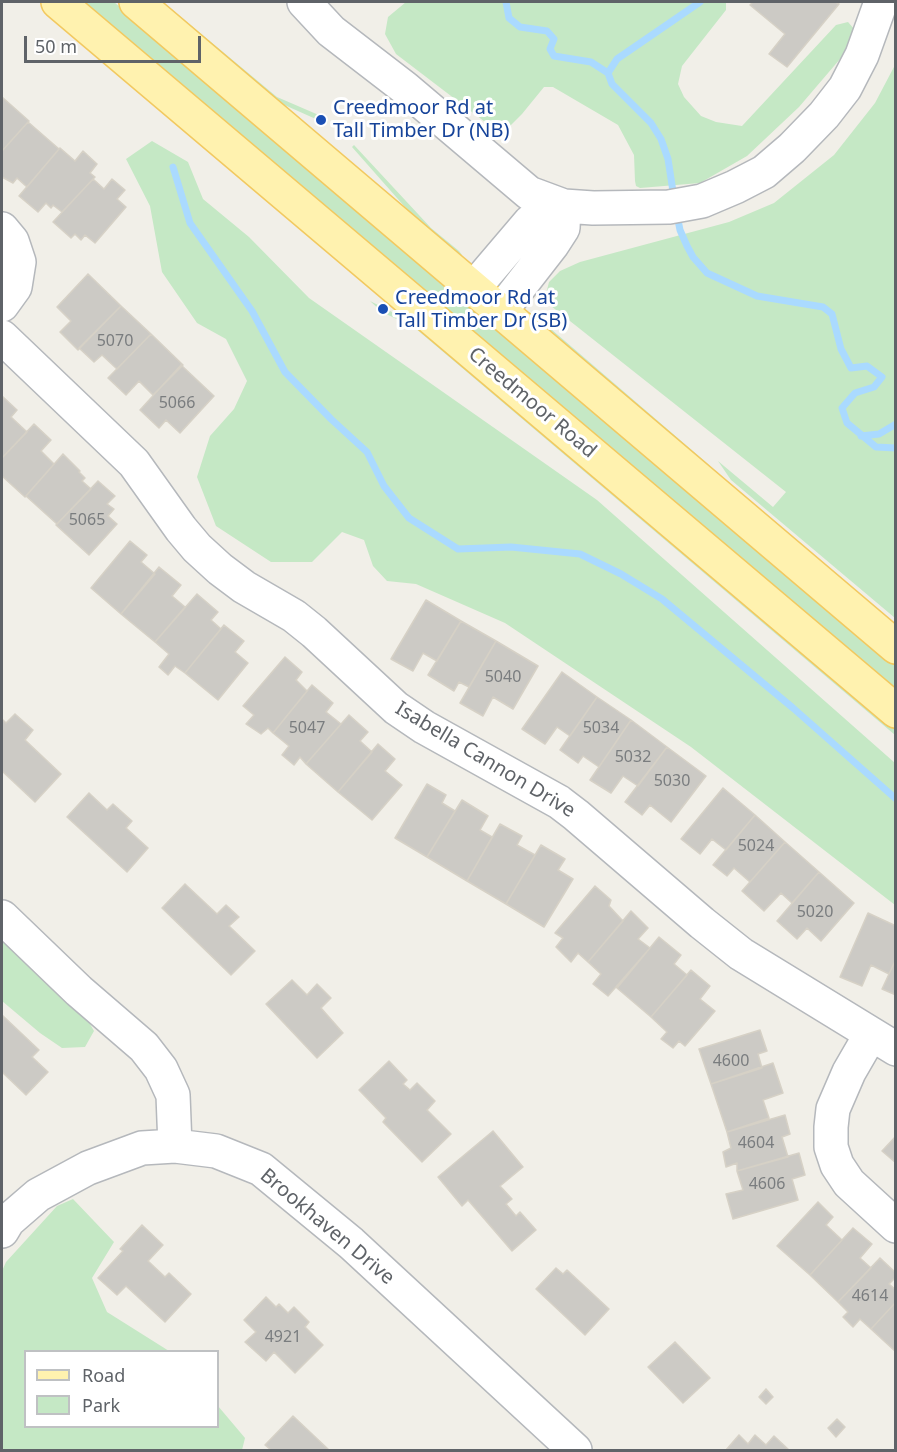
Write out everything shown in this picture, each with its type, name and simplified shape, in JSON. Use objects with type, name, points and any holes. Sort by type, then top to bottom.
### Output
[{"type":"main road","name":"Creedmoor Road","points":[[58,2],[896,711]]},
{"type":"main road","points":[[136,2],[896,646]]},
{"type":"street","points":[[304,2],[331,31],[405,88],[530,193],[564,206]]},
{"type":"street","points":[[473,289],[530,222],[545,209],[564,206],[623,208],[680,205],[702,201],[735,188],[764,172],[792,148],[846,88],[862,56],[881,2]]},
{"type":"street","points":[[500,312],[563,228],[564,206]]},
{"type":"street","points":[[2,229],[12,240],[19,262],[15,287],[2,305]]},
{"type":"street","name":"Isabella Cannon Drive","points":[[2,337],[134,463],[181,529],[220,570],[294,616],[396,708],[424,727],[559,802],[741,954],[883,1042]]},
{"type":"street","points":[[2,917],[79,991],[144,1047],[161,1069],[173,1095],[176,1146]]},
{"type":"street","points":[[883,1042],[849,1072],[833,1109],[831,1147],[837,1165],[849,1183],[896,1226]]},
{"type":"street","name":"Brookhaven Drive","points":[[2,1231],[8,1221],[38,1195],[88,1168],[142,1148],[176,1146],[216,1151],[261,1169],[351,1243],[575,1450]]},
{"type":"green space","points":[[77,2],[114,2],[895,664],[895,692]]},
{"type":"green space","points":[[157,2],[163,2],[277,97],[321,116],[328,121],[327,124],[280,103]]},
{"type":"green space","points":[[406,2],[726,2],[726,10],[682,66],[678,84],[684,97],[701,116],[716,122],[742,126],[836,25],[848,22],[855,30],[846,52],[799,107],[747,156],[700,183],[640,188],[636,186],[635,181],[634,155],[618,125],[553,87],[544,87],[504,132],[489,125],[396,54],[385,34],[388,17]]},
{"type":"green space","points":[[895,65],[895,618],[731,480],[718,461],[773,507],[786,492],[551,306],[546,294],[549,282],[560,271],[580,262],[729,222],[774,203],[834,155],[875,103]]},
{"type":"green space","points":[[152,141],[188,162],[203,199],[249,237],[309,298],[597,500],[895,763],[895,905],[691,747],[505,623],[416,584],[387,581],[373,566],[364,540],[342,532],[312,562],[271,562],[216,526],[197,477],[210,436],[234,409],[247,381],[226,339],[197,323],[162,272],[150,206],[126,159]]},
{"type":"green space","points":[[354,145],[431,228],[462,255],[456,254],[427,232],[352,147]]},
{"type":"green space","points":[[370,301],[418,325],[895,730],[895,735],[415,328],[382,312]]},
{"type":"green space","points":[[529,312],[708,464],[729,487],[531,317]]},
{"type":"green space","points":[[2,938],[86,1017],[94,1031],[85,1047],[62,1048],[2,1001]]},
{"type":"green space","points":[[73,1199],[114,1242],[92,1278],[107,1312],[167,1350],[24,1350],[24,1428],[219,1428],[219,1407],[245,1438],[242,1450],[2,1450],[2,1271],[6,1262],[57,1206]]},
{"type":"building","points":[[753,2],[835,2],[839,4],[787,67],[769,54],[785,34],[750,5]]},
{"type":"building","points":[[2,97],[29,121],[2,151]]},
{"type":"building","points":[[28,122],[59,149],[27,187],[17,178],[13,183],[2,177],[2,151]]},
{"type":"building","points":[[60,148],[75,161],[83,151],[97,164],[90,173],[95,177],[62,212],[53,205],[51,208],[46,203],[38,212],[19,196]]},
{"type":"building","points":[[93,179],[104,189],[112,179],[125,190],[117,199],[126,207],[95,243],[85,235],[81,240],[75,234],[71,238],[53,222]]},
{"type":"building","points":[[88,274],[121,306],[78,350],[60,332],[71,321],[57,307]]},
{"type":"building","points":[[121,306],[151,334],[117,369],[102,355],[94,362],[79,348]]},
{"type":"building","points":[[151,334],[183,365],[153,395],[139,381],[126,395],[108,378]]},
{"type":"building","points":[[181,365],[214,396],[180,433],[166,420],[159,428],[140,410]]},
{"type":"building","points":[[2,396],[17,410],[11,417],[27,432],[2,458]]},
{"type":"building","points":[[34,424],[51,440],[41,451],[54,464],[25,497],[2,476],[2,458]]},
{"type":"building","points":[[63,454],[80,471],[85,478],[82,481],[91,489],[57,524],[26,496]]},
{"type":"building","points":[[98,481],[115,496],[107,504],[114,509],[108,516],[117,524],[89,555],[56,525]]},
{"type":"building","points":[[130,541],[147,555],[141,562],[155,574],[121,614],[91,588]]},
{"type":"building","points":[[159,567],[181,585],[172,596],[185,607],[155,642],[121,614]]},
{"type":"building","points":[[197,594],[218,612],[211,620],[221,629],[185,673],[175,666],[168,675],[159,667],[169,654],[155,642]]},
{"type":"building","points":[[426,600],[461,621],[437,661],[423,653],[413,671],[391,659]]},
{"type":"building","points":[[461,621],[496,641],[469,687],[459,682],[454,691],[428,675]]},
{"type":"building","points":[[224,625],[244,641],[235,652],[248,663],[218,700],[185,673]]},
{"type":"building","points":[[496,641],[538,666],[513,709],[493,697],[483,716],[460,703]]},
{"type":"building","points":[[285,657],[302,672],[296,680],[307,691],[273,733],[268,728],[261,734],[246,724],[254,715],[243,706]]},
{"type":"building","points":[[562,672],[597,697],[570,736],[557,727],[545,744],[522,729]]},
{"type":"building","points":[[312,685],[333,703],[326,712],[341,724],[306,764],[300,757],[294,765],[282,755],[289,746],[273,733]]},
{"type":"building","points":[[597,697],[631,720],[599,767],[583,756],[578,763],[560,750]]},
{"type":"building","points":[[15,714],[33,730],[25,740],[61,774],[35,802],[2,771],[2,719],[6,723]]},
{"type":"building","points":[[349,715],[368,732],[360,741],[372,752],[338,792],[306,764]]},
{"type":"building","points":[[631,720],[667,747],[638,786],[623,776],[611,793],[590,780]]},
{"type":"building","points":[[378,744],[395,759],[385,771],[402,785],[372,820],[338,792]]},
{"type":"building","points":[[667,747],[706,776],[671,822],[650,805],[642,815],[625,802]]},
{"type":"building","points":[[427,784],[446,795],[442,803],[455,811],[427,857],[395,838]]},
{"type":"building","points":[[723,788],[755,815],[726,850],[712,839],[700,854],[681,839]]},
{"type":"building","points":[[89,793],[107,810],[113,804],[132,821],[126,828],[148,848],[127,872],[67,817]]},
{"type":"building","points":[[462,800],[488,816],[480,830],[492,837],[467,881],[427,857]]},
{"type":"building","points":[[755,815],[785,842],[750,882],[734,868],[727,876],[713,865]]},
{"type":"building","points":[[500,824],[522,836],[517,845],[535,855],[506,904],[467,881]]},
{"type":"building","points":[[785,842],[819,872],[792,903],[781,893],[764,911],[742,891]]},
{"type":"building","points":[[541,845],[565,859],[558,870],[573,879],[544,927],[506,904]]},
{"type":"building","points":[[819,872],[854,903],[821,941],[807,928],[797,939],[777,921]]},
{"type":"building","points":[[185,884],[217,914],[226,905],[239,917],[229,926],[255,951],[231,975],[162,908]]},
{"type":"building","points":[[595,886],[611,900],[609,906],[623,921],[588,962],[578,953],[571,962],[556,947],[563,938],[555,933]]},
{"type":"building","points":[[631,911],[648,928],[638,939],[650,948],[608,996],[593,984],[601,974],[588,962]]},
{"type":"building","points":[[868,913],[896,926],[896,959],[889,974],[871,965],[862,986],[840,977]]},
{"type":"building","points":[[659,937],[681,955],[674,964],[687,975],[651,1017],[617,988]]},
{"type":"building","points":[[896,959],[896,995],[882,989]]},
{"type":"building","points":[[691,970],[710,986],[700,999],[715,1011],[685,1046],[679,1041],[673,1048],[661,1039],[667,1032],[651,1017]]},
{"type":"building","points":[[292,980],[307,995],[317,984],[331,998],[321,1008],[343,1033],[317,1058],[266,1004]]},
{"type":"building","points":[[2,1015],[39,1050],[32,1057],[48,1072],[26,1095],[2,1072]]},
{"type":"building","points":[[760,1030],[767,1051],[758,1054],[762,1068],[711,1084],[699,1049]]},
{"type":"building","points":[[389,1061],[407,1080],[403,1084],[410,1090],[417,1083],[435,1101],[427,1110],[451,1134],[422,1162],[383,1122],[386,1118],[359,1090]]},
{"type":"building","points":[[773,1063],[783,1093],[763,1100],[769,1118],[727,1132],[711,1084]]},
{"type":"building","points":[[785,1115],[790,1134],[782,1137],[788,1157],[737,1171],[737,1163],[726,1167],[723,1152],[731,1148],[727,1132]]},
{"type":"building","points":[[493,1131],[523,1167],[500,1186],[512,1199],[506,1204],[516,1216],[520,1212],[536,1230],[512,1251],[468,1200],[462,1206],[438,1177]]},
{"type":"building","points":[[896,1136],[896,1163],[882,1151]]},
{"type":"building","points":[[799,1153],[805,1175],[792,1179],[798,1200],[733,1219],[726,1194],[743,1190],[737,1171]]},
{"type":"building","points":[[818,1202],[833,1217],[826,1225],[842,1240],[810,1275],[777,1246]]},
{"type":"building","points":[[142,1225],[163,1245],[148,1261],[165,1277],[169,1273],[191,1294],[165,1322],[126,1286],[117,1295],[98,1278],[123,1251],[120,1249]]},
{"type":"building","points":[[853,1228],[872,1244],[860,1258],[871,1268],[838,1302],[810,1275]]},
{"type":"building","points":[[880,1258],[896,1273],[896,1277],[889,1284],[896,1290],[896,1302],[871,1329],[860,1319],[853,1327],[843,1317],[848,1312],[838,1302]]},
{"type":"building","points":[[556,1268],[563,1274],[567,1270],[609,1309],[585,1335],[536,1289]]},
{"type":"building","points":[[266,1297],[276,1307],[279,1304],[288,1313],[294,1307],[309,1322],[305,1327],[323,1345],[295,1373],[274,1352],[266,1361],[245,1342],[256,1332],[244,1320]]},
{"type":"building","points":[[896,1302],[896,1352],[871,1329]]},
{"type":"building","points":[[675,1342],[710,1378],[683,1403],[648,1367]]},
{"type":"building","points":[[766,1389],[773,1397],[766,1404],[759,1397]]},
{"type":"building","points":[[293,1416],[329,1450],[271,1450],[265,1445]]},
{"type":"building","points":[[837,1419],[845,1427],[836,1437],[828,1428]]},
{"type":"building","points":[[739,1435],[748,1444],[755,1435],[766,1445],[774,1436],[789,1450],[726,1450]]},
{"type":"waterway","points":[[506,2],[509,18],[520,27],[547,31],[554,39],[550,49],[554,56],[591,62],[608,73],[612,84],[651,123],[661,139],[668,159],[674,198]]},
{"type":"waterway","points":[[608,73],[617,59],[700,2]]},
{"type":"waterway","points":[[173,167],[190,223],[252,311],[285,372],[367,452],[384,486],[409,518],[458,549],[511,547],[580,554],[621,574],[662,599],[793,708],[896,799]]},
{"type":"waterway","points":[[677,215],[687,246],[707,273],[757,296],[823,307],[832,314],[841,349],[851,368],[867,366],[882,377],[874,387],[855,393],[842,408],[847,423],[876,447],[896,448]]},
{"type":"waterway","points":[[861,436],[879,434],[896,424]]},
{"type":"place","name":"Creedmoor Rd at Tall Timber Dr (NB)","points":[[321,120]]},
{"type":"place","name":"Creedmoor Rd at Tall Timber Dr (SB)","points":[[383,309]]}]
